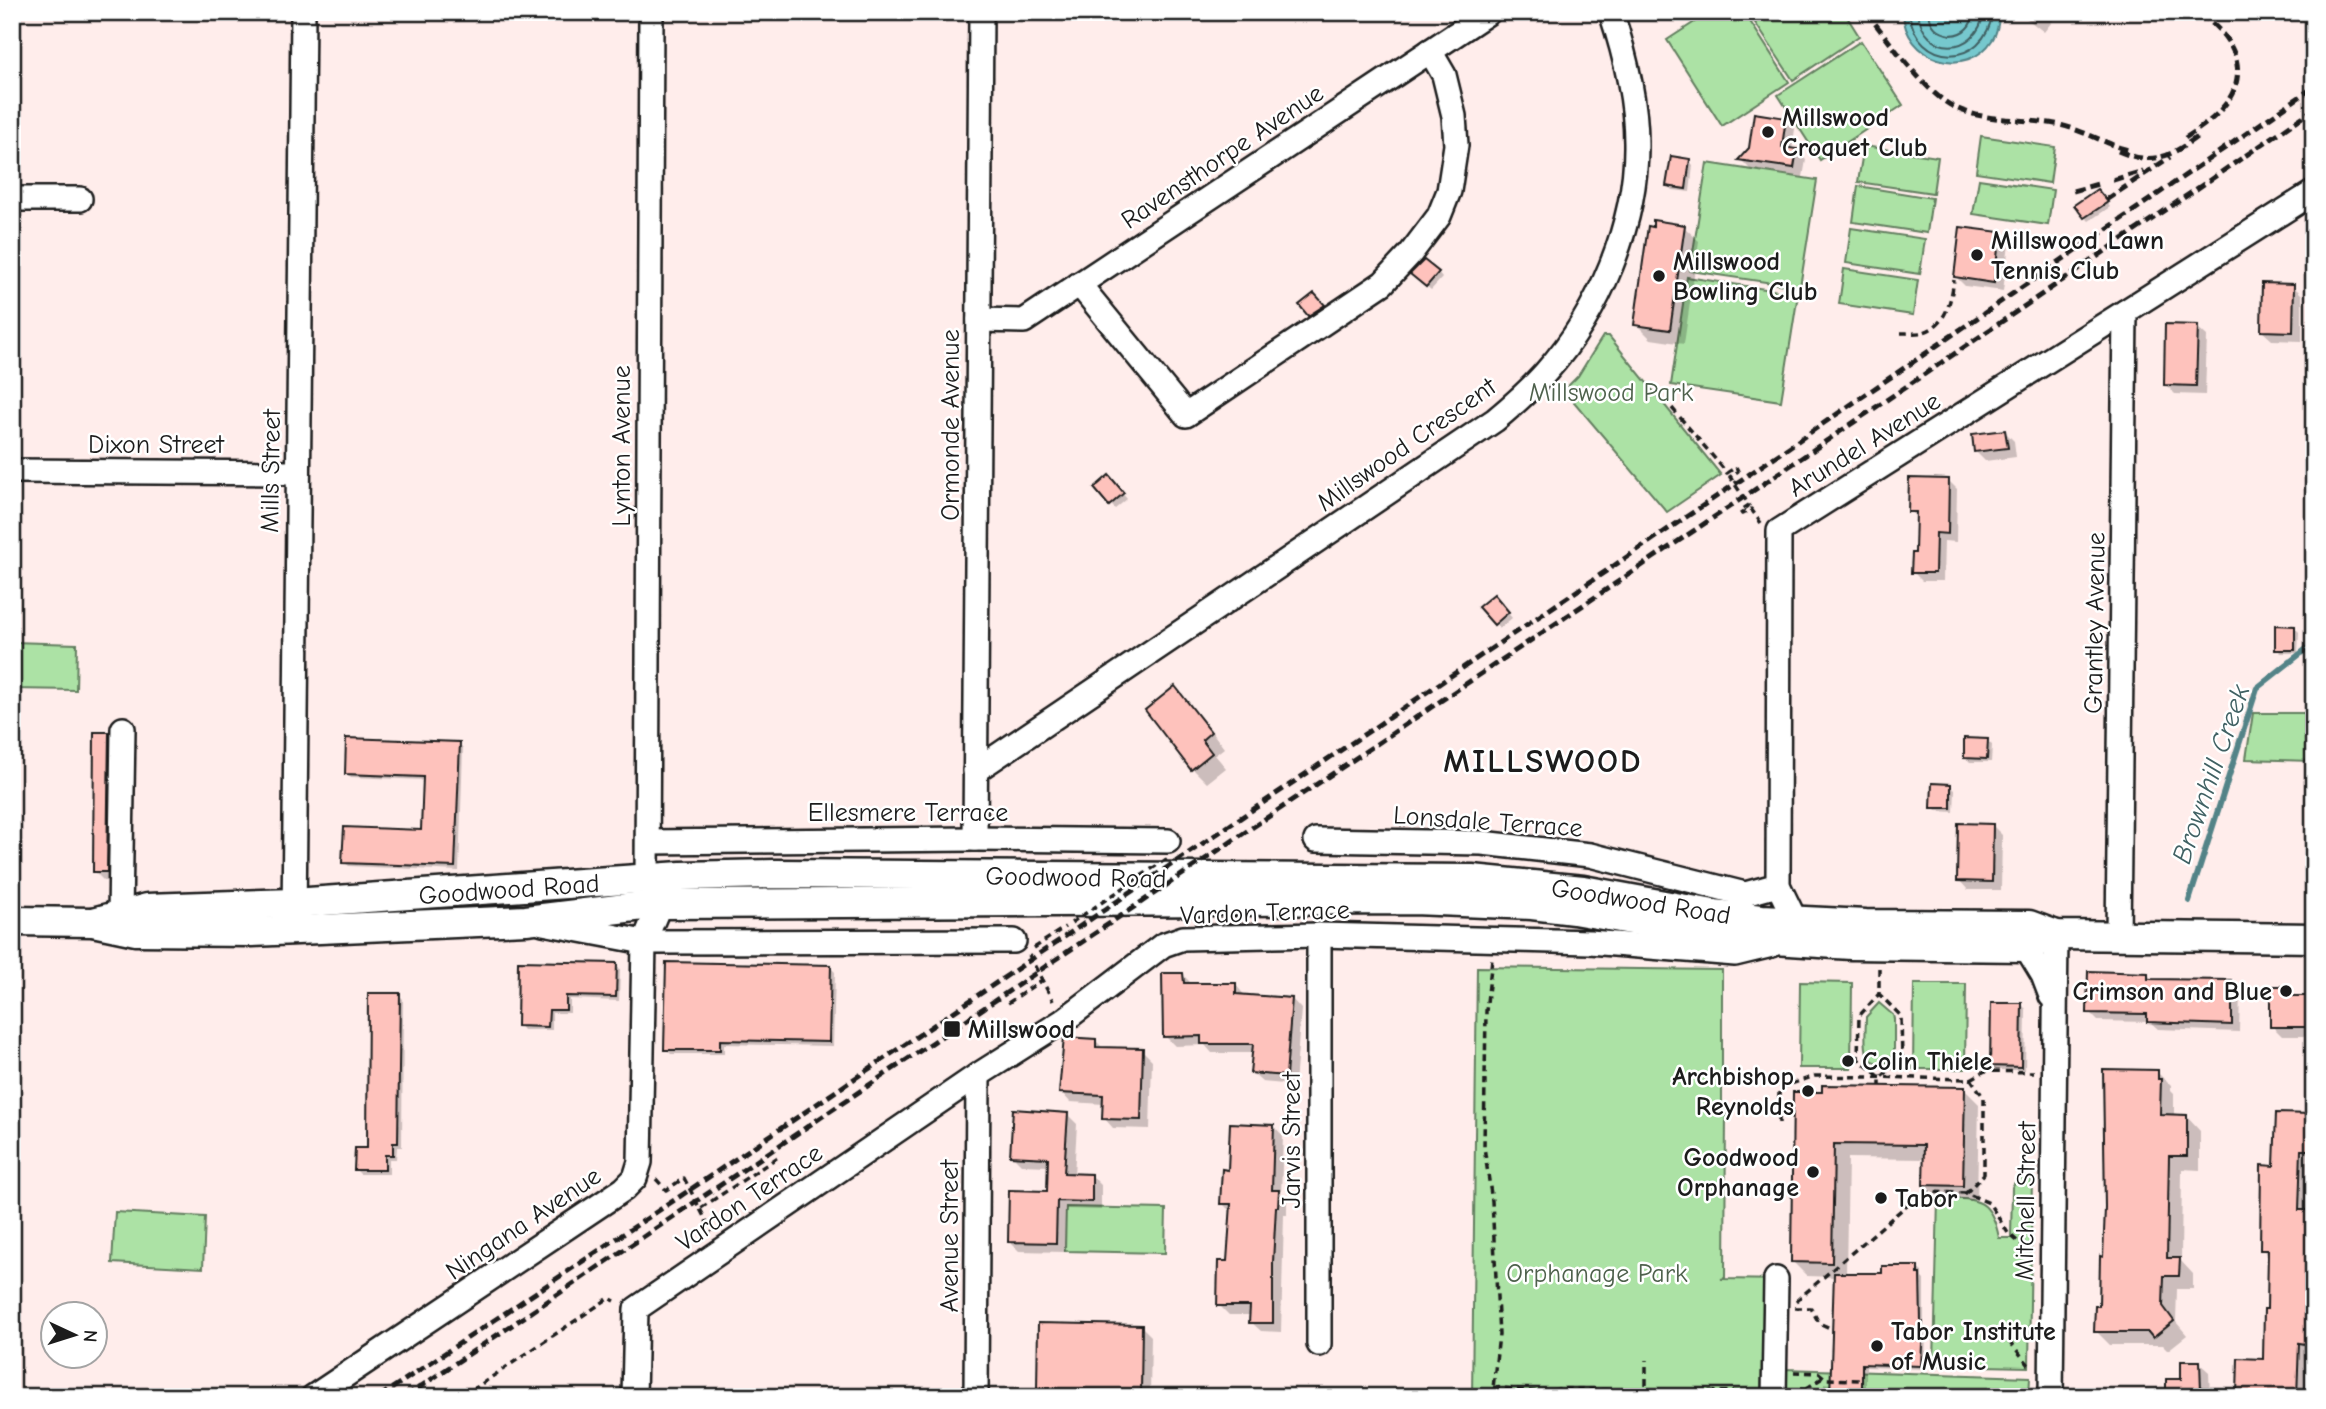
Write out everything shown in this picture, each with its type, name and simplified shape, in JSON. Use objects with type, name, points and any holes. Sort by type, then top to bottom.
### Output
[{"type":"main road","name":"Goodwood Road","points":[[12,921],[107,918],[148,908],[294,917],[526,920],[654,892],[775,874],[1472,879],[1583,890],[1713,914],[1852,945],[2026,947],[2056,935]]},
{"type":"main road","name":"Goodwood Road","points":[[294,917],[654,892],[1414,900],[1574,909],[1729,937],[1792,932],[2029,925],[2056,935],[2314,938]]},
{"type":"street","name":"Mills Street","points":[[294,917],[303,12]]},
{"type":"street","name":"Lynton Avenue","points":[[651,12],[648,842],[654,892]]},
{"type":"street","name":"Ormonde Avenue","points":[[975,839],[981,12]]},
{"type":"street","name":"Ravensthorpe Avenue","points":[[979,320],[1024,321],[1489,12]]},
{"type":"street","name":"Millswood Crescent","points":[[975,771],[1495,420],[1546,372],[1569,344],[1591,308],[1616,252],[1627,214],[1637,144],[1634,102],[1611,12]]},
{"type":"street","points":[[1079,284],[1186,415],[1383,283],[1434,224],[1449,191],[1456,145],[1454,116],[1444,75],[1430,51]]},
{"type":"street","name":"Arundel Avenue","points":[[1792,932],[1777,885],[1779,531],[2314,192]]},
{"type":"street","points":[[12,199],[80,200]]},
{"type":"street","name":"Grantley Avenue","points":[[2118,936],[2125,312]]},
{"type":"street","name":"Dixon Street","points":[[12,471],[298,473]]},
{"type":"street","points":[[107,918],[123,729]]},
{"type":"street","name":"Ellesmere Terrace","points":[[648,842],[975,839],[1168,849]]},
{"type":"street","name":"Lonsdale Terrace","points":[[1316,841],[1482,843],[1590,855],[1745,894],[1777,885]]},
{"type":"street","points":[[640,1162],[645,942],[654,892]]},
{"type":"street","points":[[1590,942],[1605,933],[1607,917]]},
{"type":"street","points":[[526,920],[645,942],[1014,941]]},
{"type":"street","name":"Vardon Terrace","points":[[636,1309],[978,1075],[1063,1021],[1163,945],[1183,938],[1319,935],[1590,942],[1735,954],[1792,932]]},
{"type":"street","name":"Jarvis Street","points":[[1319,935],[1319,1344]]},
{"type":"street","name":"Mitchell Street","points":[[2045,1383],[2052,1255],[2056,935]]},
{"type":"street","name":"Mitchell Street","points":[[2026,947],[2043,975],[2055,1005]]},
{"type":"street","name":"Avenue Street","points":[[976,1397],[978,1075]]},
{"type":"street","name":"Ningana Avenue","points":[[313,1397],[624,1189],[635,1178],[640,1162]]},
{"type":"street","points":[[1776,1279],[1779,1389]]},
{"type":"street","points":[[635,1397],[636,1309]]},
{"type":"path","points":[[1901,333],[1924,332],[1943,319],[1951,302],[1954,280]]},
{"type":"path","points":[[1672,408],[1727,473],[1735,467],[1738,471],[1730,477],[1749,505],[1740,511],[1742,514],[1751,509],[1765,529],[1779,531]]},
{"type":"path","points":[[1063,1021],[1028,953],[1168,849]]},
{"type":"path","points":[[1492,1397],[1499,1325],[1492,1201],[1485,1147],[1486,1011],[1495,940]]},
{"type":"path","points":[[1879,966],[1879,994],[1859,1016],[1858,1059],[1880,1078],[1880,1086]]},
{"type":"path","points":[[1008,1003],[1042,980]]},
{"type":"path","points":[[1879,994],[1901,1016],[1902,1059],[1880,1078]]},
{"type":"path","points":[[1779,1123],[1779,1088],[1815,1076],[1971,1079],[1985,1071],[2036,1072]]},
{"type":"path","points":[[1966,1193],[1984,1174],[1984,1098],[1971,1079]]},
{"type":"path","points":[[700,1208],[781,1154]]},
{"type":"path","points":[[640,1162],[666,1190],[684,1178],[721,1250]]},
{"type":"path","points":[[1832,1329],[1819,1323],[1811,1308],[1790,1307],[1922,1192],[1966,1193],[1990,1203],[2008,1233],[2031,1254],[2052,1255]]},
{"type":"path","points":[[462,1397],[609,1298],[636,1309]]},
{"type":"path","points":[[2009,1341],[2045,1383]]},
{"type":"path","points":[[1646,1360],[1646,1397]]},
{"type":"path","points":[[1779,1389],[1819,1373],[1826,1379],[1859,1380]]},
{"type":"path","points":[[1493,1387],[1538,1394],[1560,1389],[1779,1389],[1824,1377]]},
{"type":"path","points":[[1507,1388],[1507,1397]]},
{"type":"green space","points":[[90,12],[196,12],[196,18],[90,17]]},
{"type":"green space","points":[[1710,12],[1744,12],[1789,82],[1722,126],[1667,40]]},
{"type":"green space","points":[[1748,12],[1844,12],[1859,36],[1793,80]]},
{"type":"green space","points":[[1861,41],[1903,105],[1820,160],[1778,95]]},
{"type":"green space","points":[[1981,136],[2055,147],[2050,183],[1976,172]]},
{"type":"green space","points":[[1864,146],[1938,157],[1933,193],[1858,182]]},
{"type":"green space","points":[[1707,163],[1817,180],[1800,287],[1690,271]]},
{"type":"green space","points":[[1979,179],[2053,190],[2048,225],[1973,214]]},
{"type":"green space","points":[[1858,186],[1932,198],[1927,233],[1853,222]]},
{"type":"green space","points":[[1851,228],[1925,239],[1920,274],[1846,263]]},
{"type":"green space","points":[[1844,269],[1918,280],[1913,315],[1839,304]]},
{"type":"green space","points":[[1687,277],[1798,294],[1781,401],[1671,385]]},
{"type":"green space","name":"Millswood Park","points":[[1603,336],[1609,336],[1721,475],[1667,512],[1564,390],[1578,376]]},
{"type":"green space","points":[[12,642],[77,644],[76,690],[12,689]]},
{"type":"green space","points":[[2253,713],[2314,713],[2314,761],[2246,759]]},
{"type":"green space","name":"Orphanage Park","points":[[1477,967],[1722,970],[1722,1108],[1726,1109],[1725,1278],[1721,1279],[1787,1280],[1785,1369],[2030,1377],[2029,1397],[1472,1397]]},
{"type":"green space","points":[[1800,982],[1852,983],[1851,1068],[1799,1068]]},
{"type":"green space","points":[[1914,984],[1966,984],[1965,1069],[1913,1069]]},
{"type":"green space","points":[[1879,1003],[1893,1015],[1894,1054],[1888,1062],[1879,1063],[1868,1056],[1865,1042],[1866,1017]]},
{"type":"green space","points":[[2032,1175],[2029,1367],[1934,1365],[1938,1198],[1979,1203],[1991,1214],[1999,1238],[2011,1238],[2012,1187],[2020,1178]]},
{"type":"green space","points":[[1066,1207],[1166,1209],[1165,1253],[1065,1251]]},
{"type":"green space","points":[[115,1212],[205,1217],[203,1268],[112,1263]]},
{"type":"water","points":[[1903,12],[2000,12],[1995,36],[1982,52],[1953,62],[1925,53],[1914,42],[1906,29]]},
{"type":"building","name":"Millswood Croquet Club","points":[[1754,113],[1786,118],[1782,147],[1797,149],[1794,168],[1738,160],[1749,148]]},
{"type":"building","points":[[1671,156],[1690,159],[1686,189],[1666,186]]},
{"type":"building","points":[[2097,189],[2108,202],[2084,218],[2074,205]]},
{"type":"building","name":"Millswood Bowling Club","points":[[1653,220],[1685,225],[1670,330],[1634,325],[1648,226],[1653,227]]},
{"type":"building","name":"Millswood Lawn Tennis Club","points":[[1960,227],[2000,232],[1994,283],[1954,277]]},
{"type":"building","points":[[1424,260],[1439,272],[1426,287],[1410,274]]},
{"type":"building","points":[[2262,283],[2294,284],[2293,332],[2261,331]]},
{"type":"building","points":[[1314,293],[1325,305],[1308,316],[1299,305]]},
{"type":"building","points":[[2165,324],[2198,325],[2196,386],[2164,385]]},
{"type":"building","points":[[2005,430],[2008,448],[1974,452],[1972,434]]},
{"type":"building","points":[[1109,475],[1124,493],[1109,506],[1094,488]]},
{"type":"building","points":[[1909,478],[1949,479],[1948,534],[1936,533],[1935,573],[1911,573],[1912,553],[1915,553],[1916,512],[1908,512]]},
{"type":"building","points":[[1494,594],[1509,612],[1494,625],[1478,607]]},
{"type":"building","points":[[2275,625],[2295,626],[2295,650],[2275,650]]},
{"type":"building","points":[[1175,686],[1211,732],[1202,740],[1212,753],[1191,770],[1145,710]]},
{"type":"building","points":[[94,732],[109,732],[107,872],[93,872]]},
{"type":"building","points":[[346,738],[460,742],[455,867],[342,863],[344,827],[421,830],[423,777],[345,774]]},
{"type":"building","points":[[1964,738],[1988,739],[1987,759],[1964,758]]},
{"type":"building","points":[[1932,783],[1951,784],[1951,808],[1931,808]]},
{"type":"building","points":[[1958,823],[1993,824],[1992,882],[1957,881]]},
{"type":"building","points":[[518,961],[617,963],[616,997],[566,996],[566,1010],[549,1010],[548,1027],[517,1026]]},
{"type":"building","points":[[666,962],[831,965],[829,1042],[720,1040],[720,1050],[664,1050]]},
{"type":"building","points":[[2088,971],[2148,973],[2148,979],[2232,980],[2232,1025],[2147,1022],[2147,1014],[2087,1013]]},
{"type":"building","points":[[1162,973],[1183,973],[1184,983],[1236,983],[1236,994],[1292,998],[1286,1076],[1250,1073],[1253,1044],[1201,1044],[1201,1036],[1163,1037]]},
{"type":"building","points":[[2270,986],[2288,986],[2288,996],[2314,996],[2314,1027],[2270,1027]]},
{"type":"building","points":[[368,993],[400,993],[398,1143],[393,1143],[393,1155],[385,1155],[385,1170],[354,1170],[355,1148],[367,1148]]},
{"type":"building","points":[[1991,1003],[2022,1003],[2021,1067],[1990,1066]]},
{"type":"building","points":[[1064,1037],[1096,1039],[1096,1047],[1143,1048],[1141,1120],[1102,1119],[1103,1095],[1059,1093]]},
{"type":"building","points":[[2103,1069],[2158,1070],[2158,1079],[2161,1079],[2160,1114],[2187,1115],[2187,1156],[2169,1156],[2167,1258],[2180,1258],[2179,1276],[2164,1276],[2163,1306],[2174,1321],[2153,1338],[2148,1332],[2094,1332],[2095,1306],[2099,1306],[2105,1208]]},
{"type":"building","name":"Goodwood Orphanage","points":[[1822,1085],[1965,1087],[1963,1186],[1923,1185],[1924,1145],[1834,1144],[1832,1263],[1791,1262],[1793,1092],[1822,1092]]},
{"type":"building","points":[[1013,1109],[1068,1113],[1064,1173],[1092,1174],[1092,1202],[1057,1201],[1056,1243],[1008,1242],[1009,1190],[1047,1191],[1048,1158],[1010,1156]]},
{"type":"building","points":[[2276,1113],[2310,1114],[2309,1150],[2301,1150],[2299,1210],[2314,1210],[2314,1298],[2307,1297],[2306,1344],[2299,1343],[2297,1397],[2237,1396],[2238,1358],[2263,1359],[2268,1250],[2260,1250],[2261,1165],[2274,1166]]},
{"type":"building","points":[[1230,1123],[1274,1125],[1272,1190],[1279,1190],[1273,1262],[1273,1323],[1249,1323],[1250,1306],[1217,1306],[1218,1261],[1227,1261],[1231,1204],[1220,1204],[1222,1169],[1228,1170]]},
{"type":"building","points":[[1882,1266],[1918,1266],[1923,1322],[1921,1366],[1862,1364],[1862,1397],[1830,1397],[1834,1273],[1882,1273]]},
{"type":"building","points":[[1038,1323],[1142,1325],[1141,1391],[1037,1389]]},
{"type":"building","points":[[2181,1361],[2200,1361],[2201,1391],[2185,1391],[2185,1397],[2166,1397],[2166,1379],[2181,1379]]},
{"type":"waterway","name":"Brownhill Creek","points":[[2189,901],[2257,688],[2314,643]]},
{"type":"railway","points":[[1866,12],[1931,90],[1954,107],[1978,115],[2063,126],[2129,150]]},
{"type":"railway","points":[[2185,138],[2219,112],[2232,94],[2237,80],[2234,54],[2228,42],[2220,31],[2197,12]]},
{"type":"railway","points":[[379,1397],[1735,484],[2314,87]]},
{"type":"railway","points":[[405,1397],[1744,497],[2314,109]]},
{"type":"railway","points":[[2118,151],[2141,158],[2161,157],[2198,136]]},
{"type":"railway","points":[[2106,200],[2170,157]]},
{"type":"railway","points":[[2113,180],[2143,171]]},
{"type":"railway","points":[[2073,191],[2098,184]]},
{"type":"place","name":"Millswood Croquet Club","points":[[1768,132]]},
{"type":"place","name":"Millswood Lawn Tennis Club","points":[[1977,255]]},
{"type":"place","name":"Millswood Bowling Club","points":[[1659,276]]},
{"type":"place","name":"Crimson and Blue","points":[[2286,991]]},
{"type":"place","name":"Millswood","points":[[952,1029]]},
{"type":"place","name":"Colin Thiele","points":[[1848,1061]]},
{"type":"place","name":"Archbishop Reynolds","points":[[1808,1091]]},
{"type":"place","name":"Goodwood Orphanage","points":[[1813,1172]]},
{"type":"place","name":"Tabor","points":[[1881,1198]]},
{"type":"place","name":"Tabor Institute of Music","points":[[1877,1346]]},
{"type":"district","name":"MILLSWOOD","points":[[1543,760]]}]
